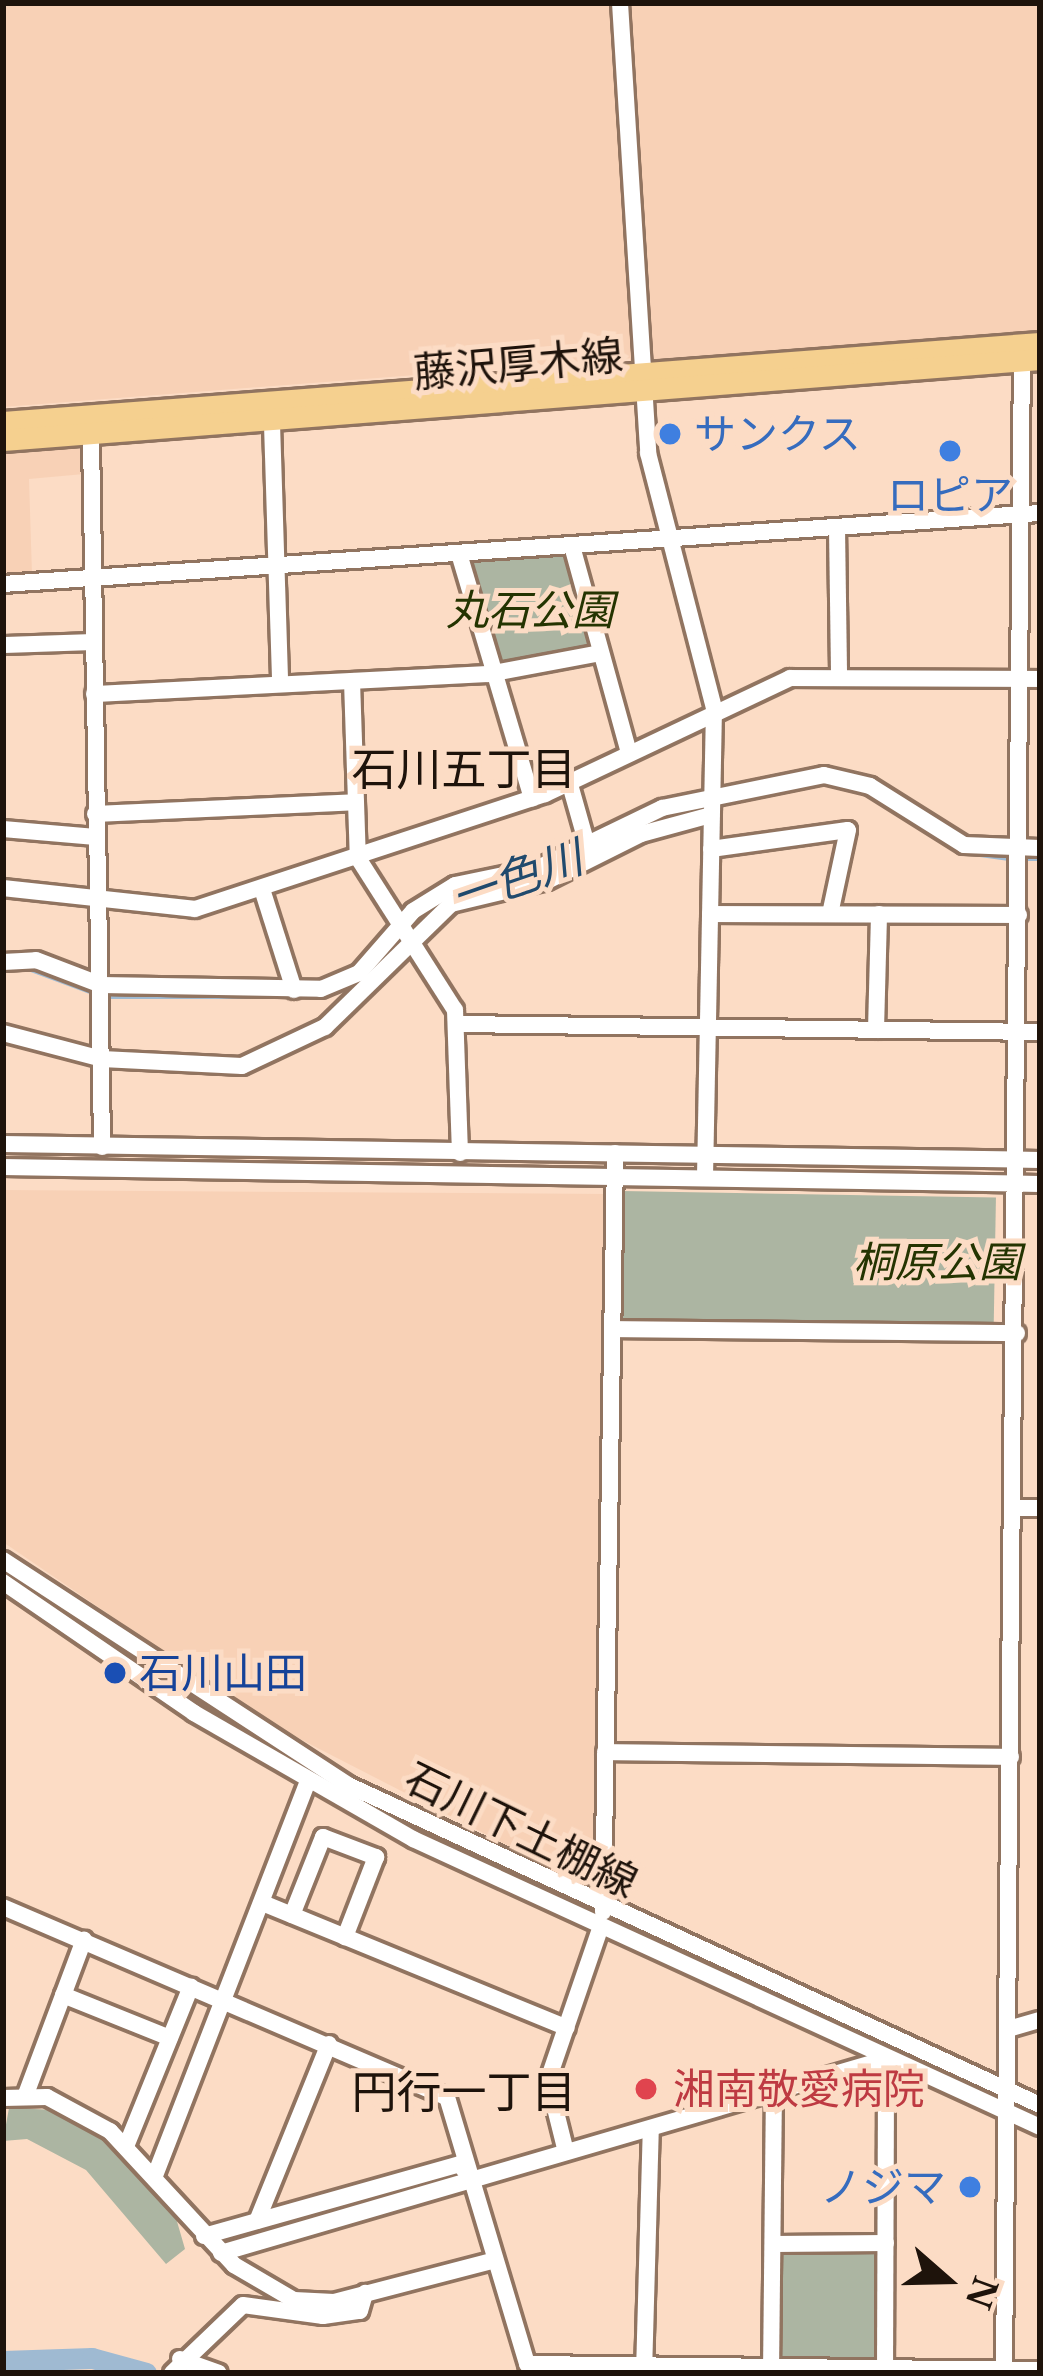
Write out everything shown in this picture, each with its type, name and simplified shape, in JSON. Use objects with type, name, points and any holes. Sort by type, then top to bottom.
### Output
[{"type":"main road","name":"藤沢厚木線","points":[[3,422],[644,384],[1031,352]]},
{"type":"main road","name":"藤沢厚木線","points":[[3,440],[272,424],[644,384]]},
{"type":"street","points":[[620,3],[644,384],[671,544],[714,708],[705,1178]]},
{"type":"street","points":[[1004,2371],[1021,679],[1031,513],[1031,352]]},
{"type":"street","points":[[272,424],[281,569],[280,684]]},
{"type":"street","points":[[91,436],[102,1147]]},
{"type":"street","points":[[3,584],[572,546],[671,544],[1031,513]]},
{"type":"street","points":[[837,528],[839,674]]},
{"type":"street","points":[[572,546],[628,749]]},
{"type":"street","points":[[460,556],[489,674],[532,799]]},
{"type":"street","points":[[3,645],[93,642]]},
{"type":"street","points":[[94,694],[489,674],[600,652]]},
{"type":"street","points":[[3,888],[169,912],[262,889],[532,799],[714,708],[839,674],[1040,679]]},
{"type":"street","points":[[352,681],[358,858],[458,1024],[460,1153]]},
{"type":"street","points":[[3,962],[35,960],[101,991],[294,990],[359,973],[455,884],[590,853],[711,805],[838,775],[964,845],[1040,867]]},
{"type":"street","points":[[569,781],[590,853]]},
{"type":"street","points":[[95,814],[355,802]]},
{"type":"street","points":[[3,829],[96,837]]},
{"type":"street","points":[[711,849],[848,830],[830,914]]},
{"type":"street","points":[[1020,858],[1040,848]]},
{"type":"street","points":[[262,889],[294,990]]},
{"type":"street","points":[[710,914],[1019,915]]},
{"type":"street","points":[[876,1030],[879,914]]},
{"type":"street","points":[[3,1033],[102,1059],[208,1071],[260,1060],[336,1018],[406,932]]},
{"type":"street","points":[[458,1024],[1040,1032]]},
{"type":"street","points":[[3,1144],[1040,1160]]},
{"type":"street","points":[[566,2152],[548,2080],[601,1920],[615,1154]]},
{"type":"street","points":[[3,1167],[1040,1184]]},
{"type":"street","points":[[613,1329],[1017,1334]]},
{"type":"street","points":[[1014,1508],[1040,1508]]},
{"type":"street","name":"石川下土棚線","points":[[3,1560],[348,1785],[601,1920],[1040,2105]]},
{"type":"street","name":"石川下土棚線","points":[[3,1582],[308,1781],[886,2059],[1040,2127]]},
{"type":"street","points":[[605,1752],[1011,1757]]},
{"type":"street","points":[[154,2178],[266,1904],[308,1781]]},
{"type":"street","points":[[292,1915],[323,1837],[376,1857],[346,1937]]},
{"type":"street","points":[[266,1904],[567,2028]]},
{"type":"street","points":[[3,1907],[447,2097],[490,2261],[528,2368],[1040,2370]]},
{"type":"street","points":[[26,2094],[84,1940]]},
{"type":"street","points":[[127,2144],[191,1985]]},
{"type":"street","points":[[63,1995],[170,2038]]},
{"type":"street","points":[[1008,2029],[1040,2020]]},
{"type":"street","points":[[257,2221],[329,2044]]},
{"type":"street","points":[[221,2253],[469,2177],[774,2098],[886,2059],[885,2369]]},
{"type":"street","points":[[3,2098],[26,2094],[75,2108],[127,2144],[221,2253],[294,2300],[365,2293],[490,2261]]},
{"type":"street","points":[[771,2369],[774,2098]]},
{"type":"street","points":[[644,2369],[651,2129]]},
{"type":"street","points":[[204,2236],[460,2164],[469,2177]]},
{"type":"street","points":[[773,2244],[886,2243]]},
{"type":"street","points":[[176,2365],[252,2301],[322,2317],[360,2311],[365,2293]]},
{"type":"street","points":[[176,2365],[219,2373]]},
{"type":"shaded area","points":[[3,3],[613,3],[634,358],[3,407]]},
{"type":"shaded area","points":[[630,3],[1040,3],[1040,361],[630,361]]},
{"type":"shaded area","points":[[86,449],[84,474],[29,479],[32,574],[3,576],[3,450]]},
{"type":"shaded area","points":[[3,1190],[607,1194],[596,1891],[265,1721],[3,1542]]},
{"type":"green space","name":"丸石公園","points":[[572,546],[600,653],[489,674],[460,557]]},
{"type":"green space","name":"桐原公園","points":[[622,1191],[996,1198],[994,1330],[620,1323]]},
{"type":"green space","points":[[9,2108],[58,2110],[128,2156],[176,2218],[185,2249],[166,2264],[86,2170],[27,2139],[3,2141]]},
{"type":"green space","points":[[774,2243],[886,2243],[886,2366],[774,2366]]},
{"type":"waterway","name":"一色川","points":[[965,853],[1009,859]]},
{"type":"waterway","name":"一色川","points":[[1024,859],[1040,859]]},
{"type":"waterway","name":"一色川","points":[[28,969],[92,993]]},
{"type":"waterway","name":"一色川","points":[[335,993],[354,986]]},
{"type":"waterway","name":"一色川","points":[[107,997],[307,997]]},
{"type":"waterway","points":[[3,2361],[92,2358],[146,2373]]},
{"type":"place","name":"サンクス","points":[[670,434]]},
{"type":"place","name":"ロピア","points":[[950,451]]},
{"type":"place","name":"石川山田","points":[[115,1673]]},
{"type":"place","name":"湘南敬愛病院","points":[[646,2089]]},
{"type":"place","name":"ノジマ","points":[[970,2187]]},
{"type":"district","name":"石川五丁目","points":[[464,770]]},
{"type":"district","name":"円行一丁目","points":[[464,2093]]}]
